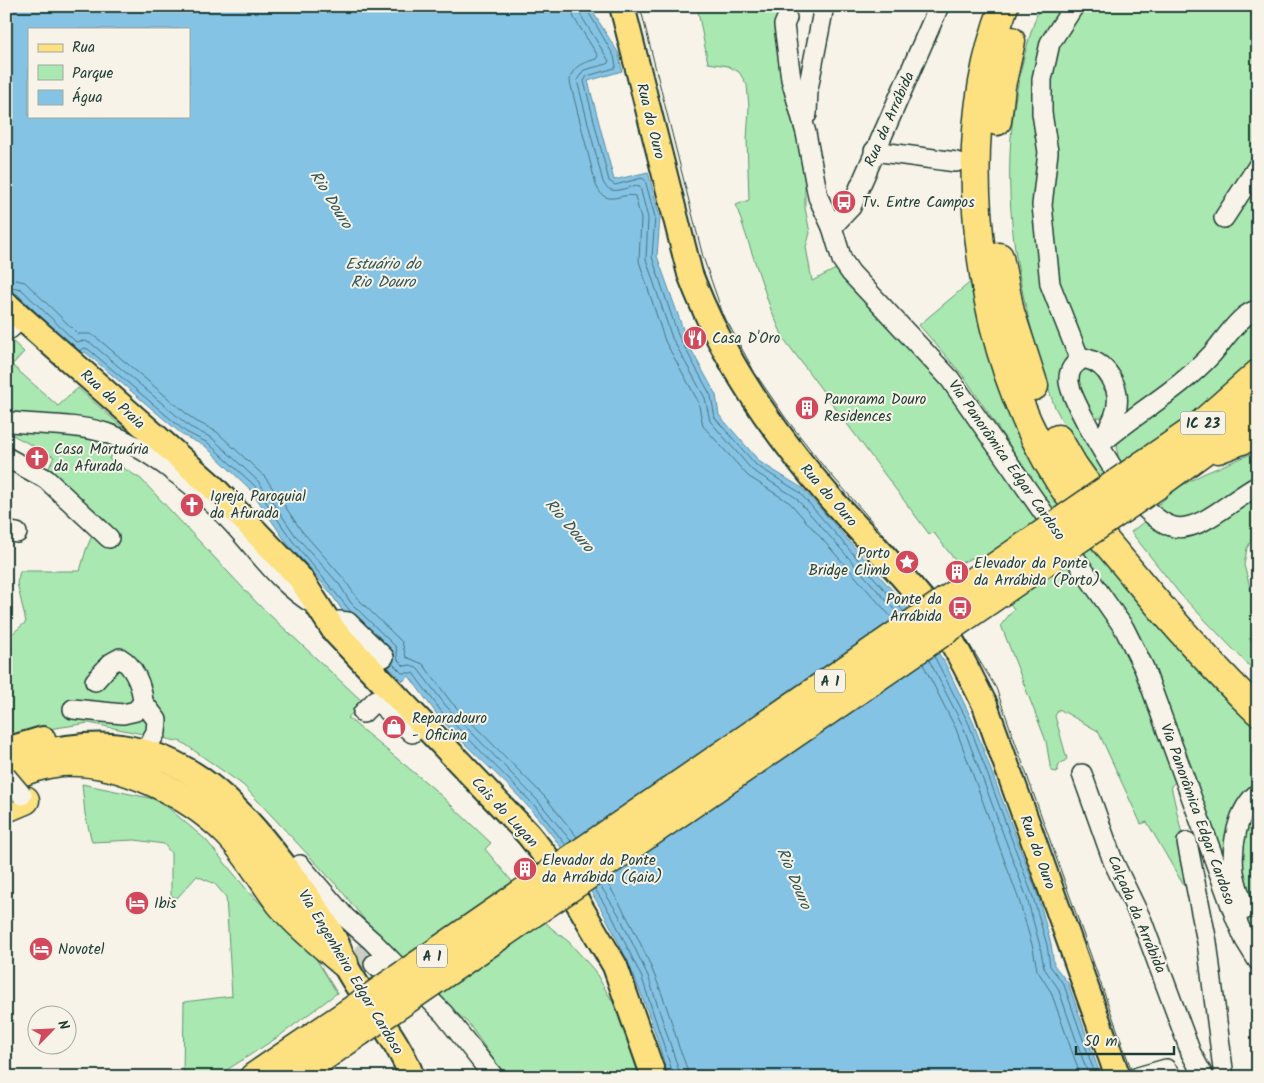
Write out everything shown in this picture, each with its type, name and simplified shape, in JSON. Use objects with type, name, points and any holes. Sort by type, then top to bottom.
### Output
[{"type":"highway","points":[[1004,6],[992,36],[982,81],[977,126],[975,180],[980,253],[988,301],[1001,353],[1023,410],[1044,455],[1076,504],[1212,667],[1258,711]]},
{"type":"highway","points":[[1023,6],[1011,40],[1001,86],[996,123],[994,197],[999,263],[1010,312],[1026,367],[1052,429],[1072,465],[1137,556],[1187,615],[1258,687]]},
{"type":"highway","name":"IC 23","points":[[1150,475],[1197,428],[1258,374]]},
{"type":"highway","name":"IC 23","points":[[1150,475],[1183,466],[1258,407]]},
{"type":"highway","points":[[1183,466],[1258,434]]},
{"type":"highway","name":"A 1","points":[[254,1077],[353,1023],[1150,475]]},
{"type":"highway","points":[[13,791],[28,768],[61,762],[83,763],[117,770],[165,786],[205,811],[230,835],[282,904],[318,941],[344,963]]},
{"type":"highway","name":"A 1","points":[[294,1077],[353,1023]]},
{"type":"main road","name":"Rua do Ouro","points":[[622,6],[690,274],[702,306],[740,379],[763,413],[801,462],[938,620],[965,666],[985,705],[1118,1077]]},
{"type":"main road","name":"Rua da Praia","points":[[11,317],[212,486],[300,578],[325,616]]},
{"type":"main road","name":"Cais do Lugan","points":[[325,616],[528,834],[564,879],[614,966],[654,1077]]},
{"type":"main road","points":[[6,750],[48,738],[76,735],[118,737],[149,744],[180,757],[220,781],[256,814],[300,865]]},
{"type":"main road","name":"Via Engenheiro Edgar Cardoso","points":[[6,764],[26,755],[59,748],[119,746],[171,762],[201,780],[240,811],[298,894],[336,942],[344,963],[412,1077]]},
{"type":"street","points":[[806,133],[808,89],[824,6]]},
{"type":"street","name":"Rua da Arrábida","points":[[832,227],[851,207],[939,6]]},
{"type":"street","points":[[1074,6],[1050,43],[1042,79],[1042,113],[1048,152],[1042,205],[1050,284],[1080,360]]},
{"type":"street","points":[[787,18],[784,25],[791,79],[806,133]]},
{"type":"street","name":"Via Panorâmica Edgar Cardoso","points":[[806,133],[818,197],[832,227],[842,260],[851,273],[950,379],[1124,628],[1144,668],[1236,918],[1257,960]]},
{"type":"street","points":[[874,151],[956,162]]},
{"type":"street","points":[[1224,218],[1258,166]]},
{"type":"street","points":[[1099,445],[1187,380],[1216,351],[1247,313],[1258,310]]},
{"type":"street","points":[[1099,445],[1114,416],[1116,387],[1101,366],[1093,360],[1084,358],[1070,371],[1069,383],[1077,405],[1099,445],[1128,491],[1156,516],[1172,527],[1190,527],[1206,520],[1258,486]]},
{"type":"street","points":[[6,424],[12,422],[91,429],[122,440],[175,472],[231,522],[259,556],[298,594],[325,616],[348,622],[384,657]]},
{"type":"street","points":[[6,457],[46,479],[109,538]]},
{"type":"street","points":[[95,681],[111,663],[120,658],[129,663],[142,692],[143,702],[157,720],[156,732],[149,744]]},
{"type":"street","points":[[364,713],[376,700],[412,733],[424,723]]},
{"type":"street","points":[[73,709],[123,714],[136,711],[143,702]]},
{"type":"street","name":"Calçada da Arrábida","points":[[1082,774],[1113,861],[1142,921],[1192,1053],[1204,1077]]},
{"type":"street","points":[[1257,960],[1234,871],[1238,829],[1244,810],[1258,793]]},
{"type":"street","points":[[1187,842],[1207,942],[1224,1077]]},
{"type":"street","points":[[300,865],[345,917],[372,941],[444,1014],[494,1077]]},
{"type":"street","points":[[298,894],[318,941]]},
{"type":"street","points":[[374,964],[436,1021],[462,1039]]},
{"type":"street","name":"Calçada da Arrábida","points":[[1171,969],[1195,1046],[1192,1053]]},
{"type":"street","points":[[1138,1077],[1166,1069],[1172,1077]]},
{"type":"green space","points":[[697,6],[784,6],[805,180],[805,208],[810,233],[806,247],[812,281],[838,268],[961,404],[1111,622],[1133,661],[1175,776],[1175,782],[1171,786],[1193,883],[1184,886],[1147,822],[1141,824],[1098,731],[1059,709],[1055,716],[1067,759],[1059,765],[1057,772],[1051,771],[1046,741],[1001,625],[1014,609],[975,557],[958,564],[934,533],[929,534],[784,339],[771,310],[736,205],[749,200],[747,140],[749,107],[747,85],[739,72],[728,66],[708,63]]},
{"type":"green space","points":[[1040,6],[1258,6],[1258,355],[1209,402],[1172,431],[1126,458],[1159,504],[1166,498],[1164,495],[1203,474],[1258,451],[1258,481],[1181,523],[1165,519],[1120,463],[1117,447],[1123,419],[1083,343],[1068,352],[1065,366],[1108,470],[1096,479],[1055,407],[1037,349],[1017,263],[1010,177],[1011,134],[1017,92],[1026,49]]},
{"type":"green space","points":[[974,279],[1013,408],[1258,719],[1258,938],[1241,912],[1142,644],[965,378],[919,325]]},
{"type":"green space","points":[[6,335],[24,352],[12,365],[58,406],[78,388],[145,447],[89,420],[16,412],[6,403]]},
{"type":"green space","points":[[1087,369],[1095,372],[1111,403],[1109,413],[1102,417],[1093,418],[1077,385],[1078,374]]},
{"type":"green space","points":[[21,427],[119,441],[109,459],[141,479],[258,604],[362,701],[348,718],[434,789],[491,843],[485,849],[550,927],[569,942],[594,970],[621,1016],[644,1077],[506,1077],[468,1023],[395,958],[340,889],[243,785],[182,742],[89,723],[35,731],[6,740],[6,639],[26,622],[17,583],[20,571],[80,571],[96,526],[46,474],[54,457],[7,432]]},
{"type":"green space","points":[[1258,495],[1258,530],[1247,548],[1244,565],[1258,617],[1258,649],[1249,638],[1258,650],[1258,675],[1180,594],[1131,532],[1150,517],[1157,528]]},
{"type":"green space","points":[[82,784],[159,800],[206,840],[248,891],[313,954],[337,993],[278,1037],[216,1077],[183,1077],[184,1002],[232,996],[226,897],[215,884],[197,876],[177,898],[171,896],[171,853],[164,844],[135,840],[92,842],[85,814]]},
{"type":"water","name":"Estuário do Rio Douro","points":[[6,6],[589,6],[619,54],[622,71],[588,81],[614,180],[648,172],[660,217],[657,256],[684,332],[682,333],[716,395],[719,415],[760,462],[802,488],[907,607],[945,663],[973,722],[1038,896],[1051,944],[1054,965],[1068,983],[1101,1077],[671,1077],[666,1069],[643,999],[614,932],[577,869],[555,839],[508,785],[447,726],[409,676],[403,681],[381,660],[387,654],[342,610],[330,592],[286,542],[251,490],[205,446],[184,436],[85,352],[77,358],[6,295]]},
{"type":"tunnel","points":[[332,933],[374,964]]},
{"type":"tram line","points":[[640,6],[703,257],[723,314],[755,373],[785,417],[820,462],[946,606],[996,688],[1134,1077]]},
{"type":"place","name":"Tv. Entre Campos","points":[[844,202]]},
{"type":"place","name":"Casa D'Oro","points":[[695,338]]},
{"type":"place","name":"Panorama Douro Residences","points":[[807,408]]},
{"type":"place","name":"Casa Mortuária da Afurada","points":[[37,458]]},
{"type":"place","name":"Igreja Paroquial da Afurada","points":[[192,505]]},
{"type":"place","name":"Porto Bridge Climb","points":[[907,562]]},
{"type":"place","name":"Elevador da Ponte da Arrábida (Porto)","points":[[957,572]]},
{"type":"place","name":"Ponte da Arrábida","points":[[960,608]]},
{"type":"place","name":"Reparadouro - Oficina","points":[[394,727]]},
{"type":"place","name":"Elevador da Ponte da Arrábida (Gaia)","points":[[525,869]]},
{"type":"place","name":"Ibis","points":[[137,903]]},
{"type":"place","name":"Novotel","points":[[41,949]]},
{"type":"water label","name":"Rio Douro","points":[[332,199]]},
{"type":"water label","name":"Rio Douro","points":[[570,525]]},
{"type":"water label","name":"Rio Douro","points":[[795,878]]}]
